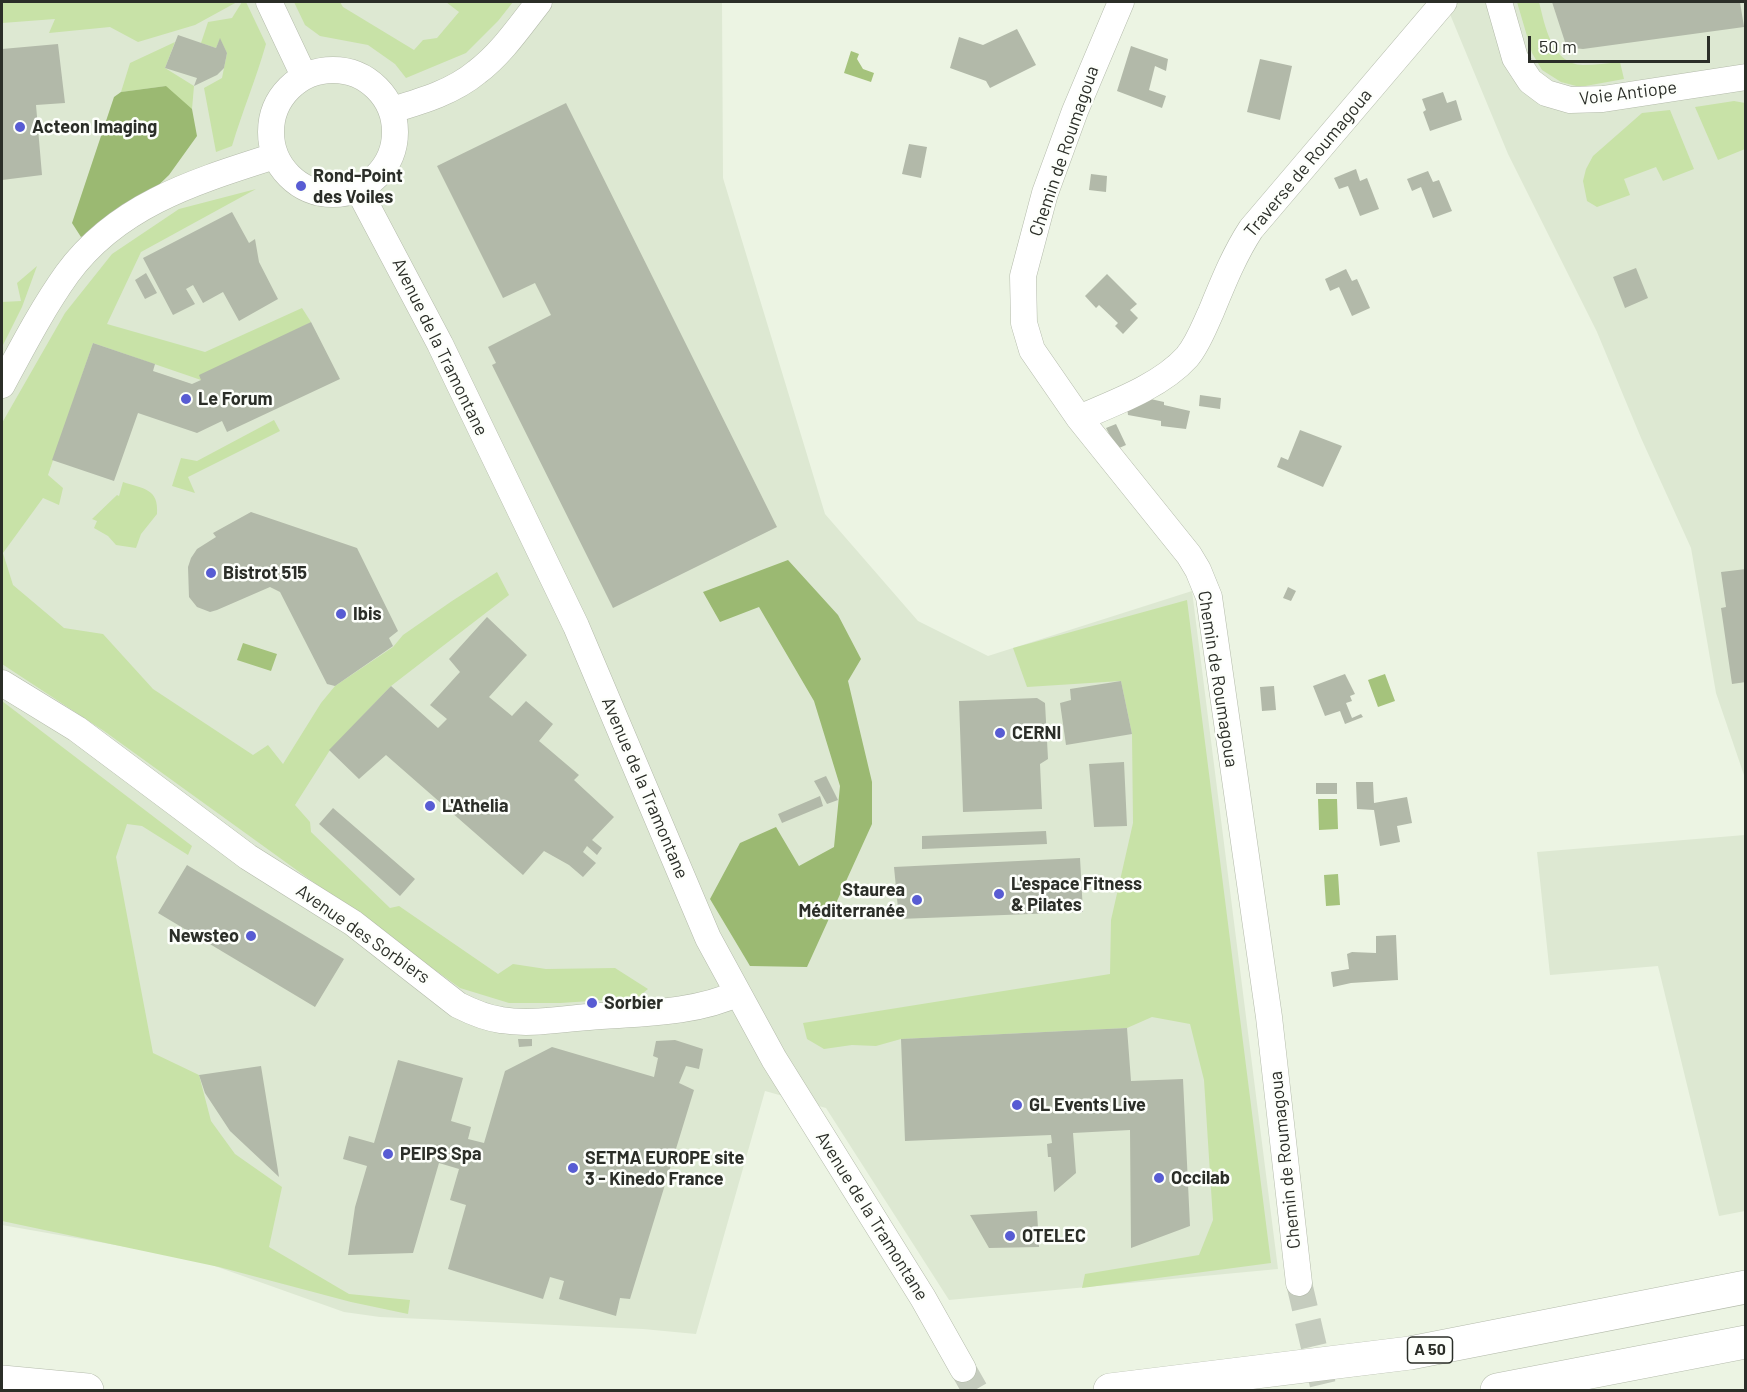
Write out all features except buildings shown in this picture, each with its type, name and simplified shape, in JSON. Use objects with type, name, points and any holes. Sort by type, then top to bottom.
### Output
[{"type":"highway","name":"A 50","points":[[1110,1390],[1410,1353],[1746,1287]]},
{"type":"highway","points":[[1497,1390],[1746,1342]]},
{"type":"highway","points":[[2,1382],[87,1390]]},
{"type":"street","points":[[269,2],[304,76]]},
{"type":"street","points":[[392,110],[435,96],[477,73],[502,48],[539,2]]},
{"type":"street","name":"Chemin de Roumagoua","points":[[1121,2],[1075,111],[1045,193],[1023,276],[1024,323],[1032,350],[1079,418],[1189,555],[1209,597],[1269,1017],[1299,1283]]},
{"type":"street","name":"Traverse de Roumagoua","points":[[1079,418],[1158,381],[1187,357],[1201,334],[1238,249],[1251,229],[1444,2]]},
{"type":"street","name":"Voie Antiope","points":[[1499,2],[1515,58],[1530,81],[1546,93],[1570,100],[1603,99],[1746,77]]},
{"type":"street","points":[[339,69],[356,73],[378,88],[392,110],[396,125],[395,141],[391,156],[383,170],[372,181],[358,189],[339,194],[320,193],[301,186],[286,173],[276,156],[271,141],[274,111],[281,97],[291,85],[304,76],[321,70],[339,69]]},
{"type":"street","points":[[2,385],[41,314],[68,273],[92,245],[119,222],[145,205],[173,192],[276,156]]},
{"type":"street","name":"Avenue de la Tramontane","points":[[358,189],[440,344],[576,626],[708,938],[774,1059],[923,1298],[963,1369]]},
{"type":"street","name":"Avenue des Sorbiers","points":[[2,683],[77,729],[248,857],[353,922],[458,1005],[477,1014],[502,1020],[538,1021],[663,1011],[722,1001],[738,993]]},
{"type":"shaded area","points":[[2,2],[722,2],[723,178],[825,514],[918,621],[988,656],[1192,591],[1278,1269],[949,1300],[826,1108],[765,1091],[696,1334],[643,1329],[380,1317],[344,1312],[195,1259],[2,1225]]},
{"type":"shaded area","points":[[2,2],[237,2],[195,25],[138,42],[110,27],[49,33],[55,19],[2,23]]},
{"type":"shaded area","points":[[242,2],[246,2],[266,44],[232,146],[216,152],[204,88],[222,78],[227,53],[220,39],[216,48],[201,43],[208,22],[232,18]]},
{"type":"shaded area","points":[[294,2],[340,2],[343,7],[414,50],[423,40],[437,38],[459,12],[446,2],[513,2],[498,21],[466,53],[406,78],[395,64],[368,45],[320,36],[305,25]]},
{"type":"shaded area","points":[[1453,2],[1745,2],[1745,778],[1716,693],[1691,548],[1641,438],[1597,332],[1508,154],[1447,7]]},
{"type":"shaded area","points":[[1517,2],[1539,2],[1551,42],[1563,58],[1583,65],[1620,62],[1624,79],[1580,87],[1561,82],[1542,70],[1532,53]]},
{"type":"shaded area","points":[[175,42],[165,68],[194,86],[192,109],[173,113],[166,86],[121,92],[130,63]]},
{"type":"shaded area","points":[[851,51],[859,54],[857,59],[863,69],[874,73],[871,82],[844,73]]},
{"type":"shaded area","points":[[166,86],[192,109],[197,136],[169,175],[141,202],[81,237],[72,223],[114,97],[121,92]]},
{"type":"shaded area","points":[[1734,101],[1745,103],[1745,149],[1718,160],[1695,107]]},
{"type":"shaded area","points":[[1670,110],[1694,169],[1663,181],[1656,167],[1624,179],[1630,195],[1597,207],[1587,201],[1583,181],[1593,156],[1642,113]]},
{"type":"shaded area","points":[[256,189],[141,252],[107,324],[205,352],[302,308],[311,322],[201,380],[93,343],[48,475],[63,488],[59,505],[43,498],[3,553],[13,585],[64,628],[103,634],[153,689],[253,755],[268,745],[283,764],[321,703],[335,686],[393,647],[403,635],[497,572],[509,595],[391,686],[330,750],[295,805],[310,822],[311,832],[390,908],[399,906],[498,974],[513,964],[546,969],[615,968],[648,989],[637,998],[560,1003],[509,1003],[460,988],[104,731],[2,664],[2,423],[65,313],[112,254],[179,209]]},
{"type":"shaded area","points":[[37,266],[22,307],[2,347],[2,302],[21,301],[17,283]]},
{"type":"shaded area","points":[[274,420],[280,431],[188,477],[195,493],[172,486],[181,458],[197,461]]},
{"type":"shaded area","points":[[123,482],[148,491],[157,505],[157,514],[141,534],[136,548],[116,545],[108,536],[94,528],[97,521],[92,519],[117,495],[119,496]]},
{"type":"shaded area","points":[[788,560],[838,615],[861,659],[848,681],[872,782],[872,824],[807,967],[750,966],[710,899],[740,843],[776,827],[799,866],[834,847],[840,786],[814,701],[759,607],[720,622],[703,592]]},
{"type":"shaded area","points":[[1187,600],[1271,1263],[1082,1288],[1085,1274],[1199,1255],[1213,1220],[1204,1080],[1190,1024],[1152,1017],[1127,1028],[901,1039],[876,1046],[852,1045],[824,1049],[807,1039],[803,1023],[1110,974],[1111,920],[1133,823],[1132,734],[1121,681],[1027,687],[1013,648]]},
{"type":"shaded area","points":[[243,643],[277,654],[271,671],[237,660]]},
{"type":"shaded area","points":[[1385,674],[1395,701],[1378,707],[1368,680]]},
{"type":"shaded area","points":[[2,701],[192,846],[188,855],[142,826],[127,824],[116,857],[153,1053],[199,1075],[211,1121],[235,1154],[282,1187],[269,1247],[349,1294],[410,1300],[408,1314],[351,1302],[219,1267],[2,1221]]},
{"type":"shaded area","points":[[1318,799],[1337,799],[1338,829],[1319,830]]},
{"type":"shaded area","points":[[1745,835],[1745,1211],[1719,1216],[1658,966],[1550,975],[1537,852]]},
{"type":"shaded area","points":[[1338,874],[1340,905],[1326,906],[1324,875]]},
{"type":"tunnel","points":[[1299,1283],[1324,1390]]},
{"type":"tunnel","points":[[963,1369],[975,1390]]},
{"type":"place","name":"Acteon Imaging","points":[[20,127]]},
{"type":"place","name":"Rond-Point des Voiles","points":[[301,186]]},
{"type":"place","name":"Le Forum","points":[[186,399]]},
{"type":"place","name":"Bistrot 515","points":[[211,573]]},
{"type":"place","name":"Ibis","points":[[341,614]]},
{"type":"place","name":"CERNI","points":[[1000,733]]},
{"type":"place","name":"L'Athelia","points":[[430,806]]},
{"type":"place","name":"L'espace Fitness & Pilates","points":[[999,894]]},
{"type":"place","name":"Staurea Méditerranée","points":[[917,900]]},
{"type":"place","name":"Newsteo","points":[[251,936]]},
{"type":"place","name":"Sorbier","points":[[592,1003]]},
{"type":"place","name":"GL Events Live","points":[[1017,1105]]},
{"type":"place","name":"PEIPS Spa","points":[[388,1154]]},
{"type":"place","name":"SETMA EUROPE site 3 - Kinedo France","points":[[573,1168]]},
{"type":"place","name":"Occilab","points":[[1159,1178]]},
{"type":"place","name":"OTELEC","points":[[1010,1236]]}]
